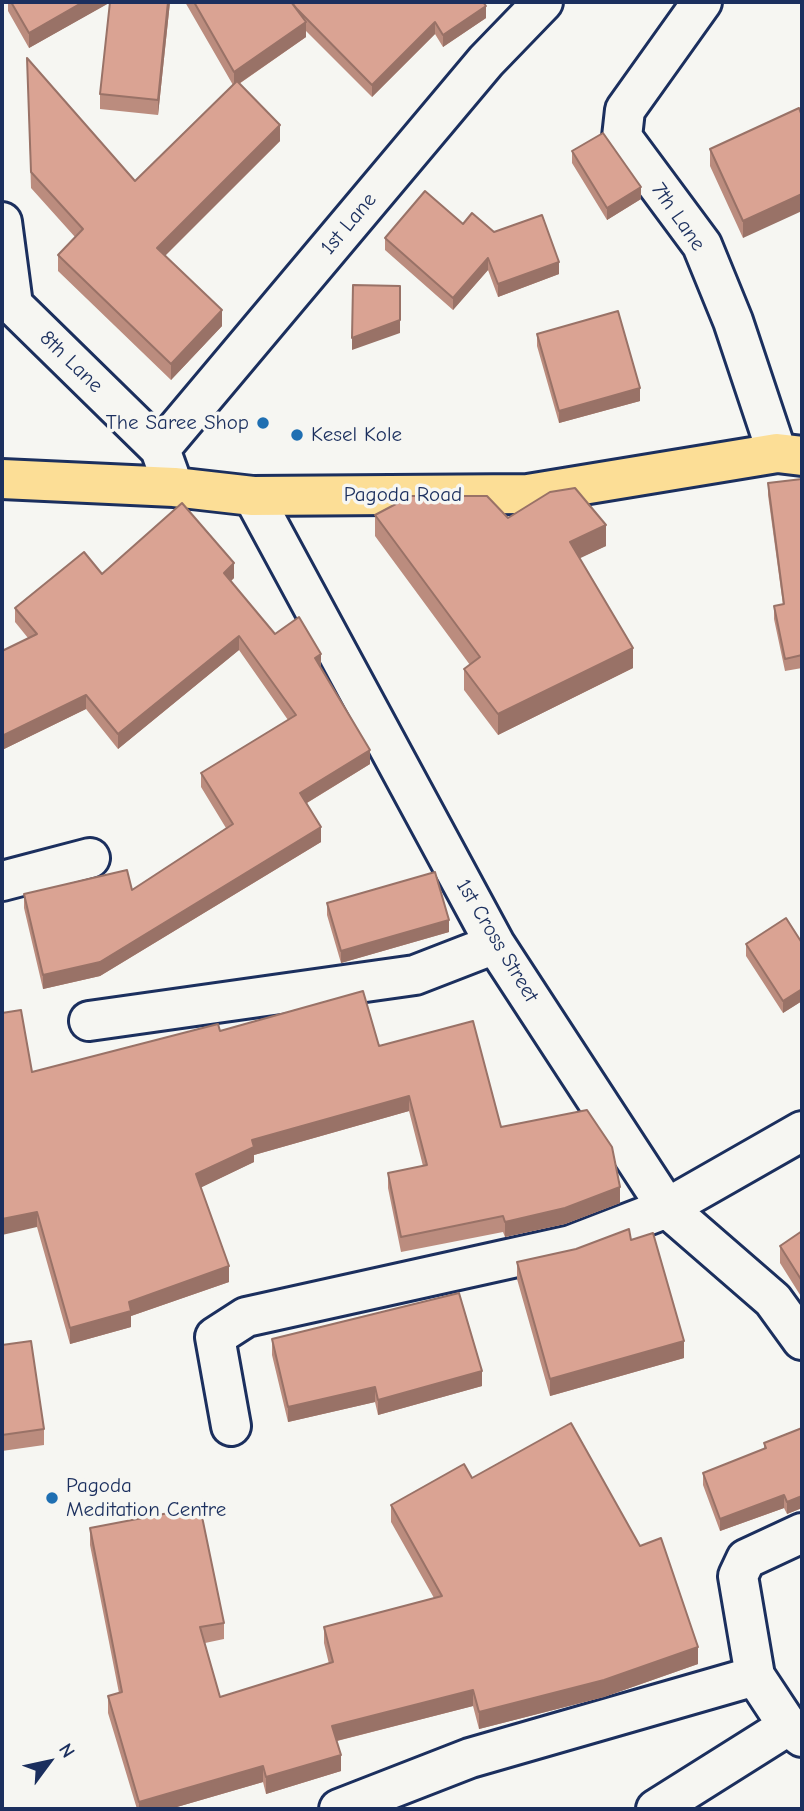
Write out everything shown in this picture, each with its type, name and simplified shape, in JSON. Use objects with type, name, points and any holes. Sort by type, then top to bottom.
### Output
[{"type":"main road","name":"Pagoda Road","points":[[2,479],[174,487],[253,496],[527,494],[790,454]]},
{"type":"street","name":"1st Lane","points":[[160,450],[486,61],[543,2]]},
{"type":"street","name":"7th Lane","points":[[702,2],[625,110],[622,137],[702,245],[790,454]]},
{"type":"street","name":"8th Lane","points":[[2,222],[7,312],[160,450],[174,487]]},
{"type":"street","name":"1st Cross Street","points":[[253,496],[495,944],[667,1208],[773,1300],[802,1340]]},
{"type":"street","points":[[2,881],[90,858]]},
{"type":"street","points":[[89,1021],[415,975],[495,944]]},
{"type":"street","points":[[231,1426],[215,1336],[246,1317],[571,1245],[667,1208],[802,1131]]},
{"type":"street","points":[[656,1809],[795,1732],[755,1676],[738,1576],[746,1559],[802,1533]]},
{"type":"street","points":[[339,1809],[470,1758],[755,1676]]},
{"type":"building","points":[[11,2],[83,2],[29,33]]},
{"type":"building","points":[[110,2],[168,2],[158,100],[100,94]]},
{"type":"building","points":[[194,2],[291,2],[306,22],[234,72]]},
{"type":"building","points":[[483,2],[486,6],[443,35],[435,22],[372,85],[297,9],[293,4]]},
{"type":"building","points":[[27,58],[135,181],[237,81],[280,125],[157,248],[222,310],[171,364],[58,255],[83,229],[31,172]]},
{"type":"building","points":[[799,108],[802,116],[802,194],[743,221],[710,149]]},
{"type":"building","points":[[603,133],[641,187],[607,208],[572,151]]},
{"type":"building","points":[[425,191],[463,224],[472,213],[494,232],[542,215],[559,262],[498,284],[488,258],[453,298],[385,238]]},
{"type":"building","points":[[353,285],[400,286],[400,320],[352,338]]},
{"type":"building","points":[[618,311],[640,388],[559,411],[537,334]]},
{"type":"building","points":[[802,479],[802,655],[785,659],[774,606],[784,604],[768,483]]},
{"type":"building","points":[[575,488],[606,525],[570,542],[633,648],[498,714],[464,669],[480,657],[375,515],[411,496],[438,496],[442,499],[449,496],[487,496],[508,518],[550,492]]},
{"type":"building","points":[[182,503],[234,563],[224,573],[275,634],[299,617],[321,654],[315,658],[370,750],[300,793],[321,827],[100,962],[43,975],[24,894],[127,870],[132,890],[233,824],[201,773],[296,715],[239,636],[118,734],[86,695],[2,736],[2,651],[37,634],[15,608],[84,552],[102,574]]},
{"type":"building","points":[[435,872],[449,920],[341,951],[327,903]]},
{"type":"building","points":[[786,918],[802,943],[802,989],[783,1001],[746,944]]},
{"type":"building","points":[[363,991],[379,1046],[473,1021],[501,1127],[587,1110],[612,1147],[620,1187],[565,1208],[505,1222],[503,1216],[401,1237],[388,1173],[427,1165],[409,1096],[252,1140],[254,1147],[196,1174],[229,1266],[129,1302],[131,1311],[70,1328],[37,1212],[2,1219],[2,1013],[21,1010],[32,1072],[218,1024],[220,1031]]},
{"type":"building","points":[[629,1229],[631,1240],[653,1233],[684,1341],[550,1379],[517,1262],[576,1249]]},
{"type":"building","points":[[802,1231],[802,1281],[780,1246]]},
{"type":"building","points":[[459,1293],[482,1371],[378,1400],[375,1387],[288,1407],[272,1339]]},
{"type":"building","points":[[31,1341],[44,1429],[2,1435],[2,1345]]},
{"type":"building","points":[[571,1423],[640,1546],[661,1538],[698,1647],[604,1680],[479,1712],[473,1690],[332,1726],[341,1755],[266,1777],[263,1766],[139,1802],[108,1696],[122,1692],[90,1528],[200,1507],[224,1623],[200,1627],[220,1697],[333,1662],[324,1627],[442,1596],[391,1505],[464,1464],[472,1478]]},
{"type":"building","points":[[802,1428],[802,1496],[787,1502],[784,1495],[720,1519],[703,1473],[766,1448],[764,1443]]},
{"type":"place","name":"The Saree Shop","points":[[263,423]]},
{"type":"place","name":"Kesel Kole","points":[[297,435]]},
{"type":"place","name":"Pagoda Meditation Centre","points":[[52,1498]]}]
